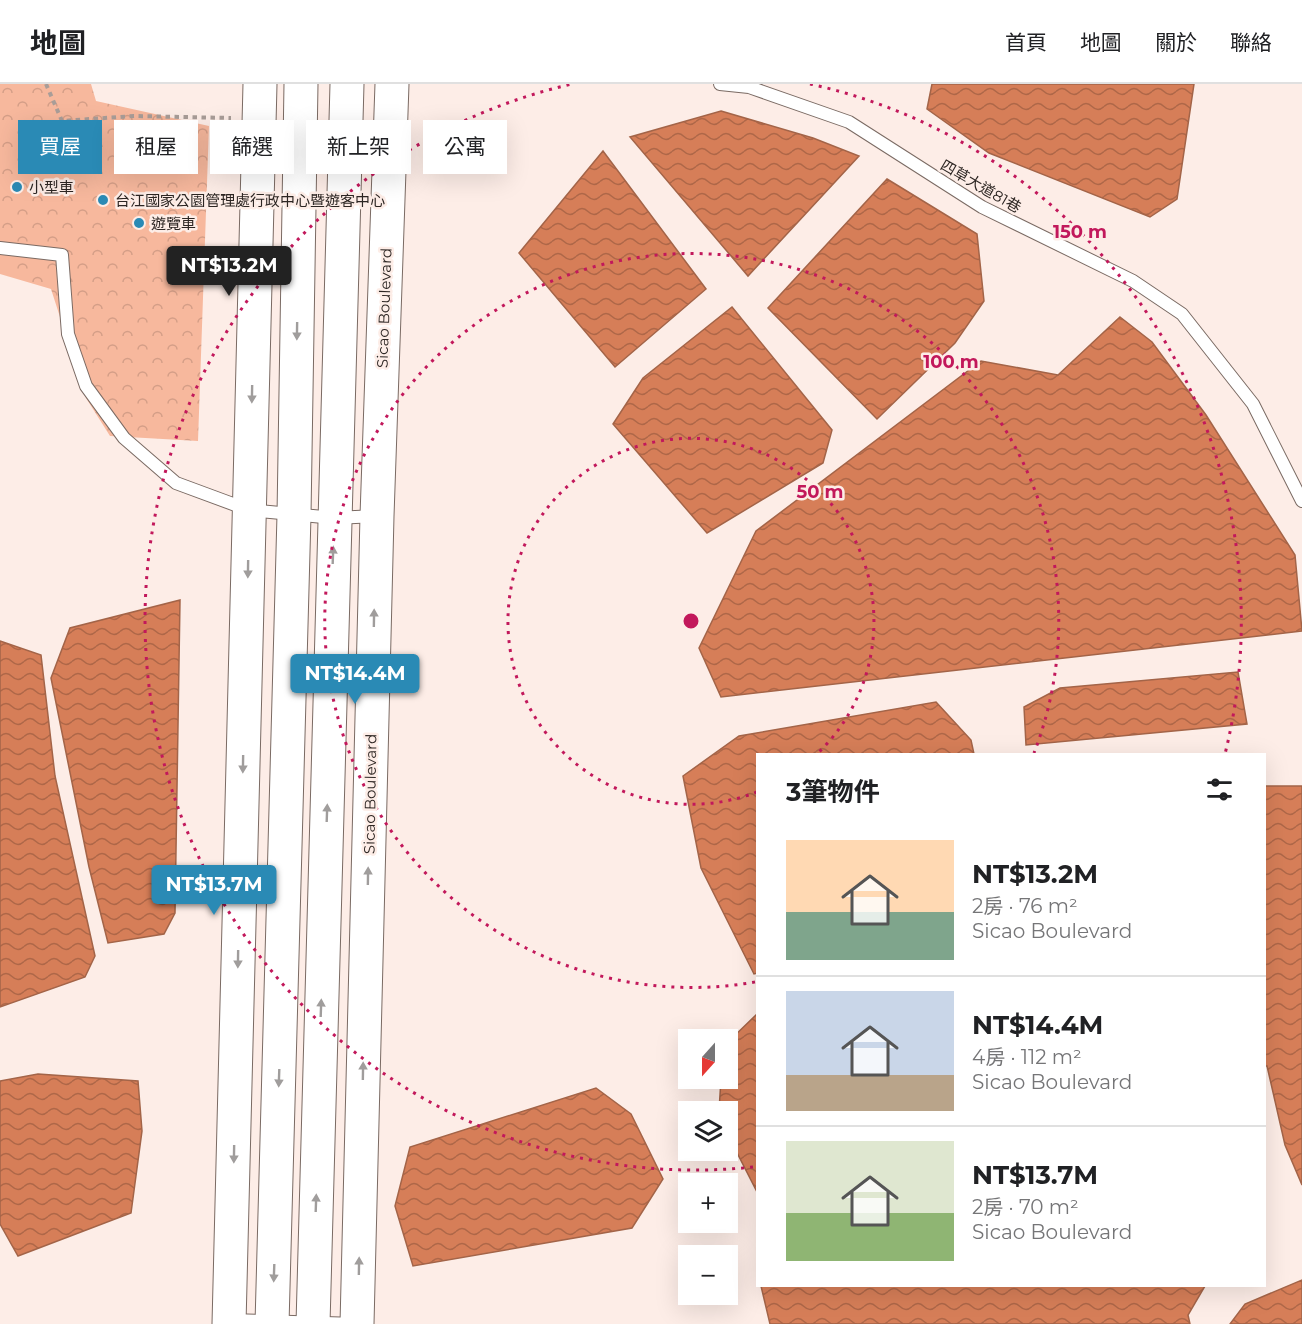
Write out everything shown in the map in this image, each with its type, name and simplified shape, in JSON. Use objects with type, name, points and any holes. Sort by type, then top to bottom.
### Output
[{"type":"street","points":[[229,1322],[260,84]]},
{"type":"street","points":[[272,1323],[294,515],[301,84]]},
{"type":"street","points":[[313,1323],[347,84]]},
{"type":"street","name":"Sicao Boulevard","points":[[357,1324],[377,516],[392,84]]},
{"type":"lane","name":"四草大道81巷","points":[[720,84],[749,87],[849,122],[982,207],[1132,281],[1182,314],[1253,404],[1302,501]]},
{"type":"lane","points":[[0,248],[62,255],[68,334],[86,386],[124,438],[176,483],[249,510],[334,518],[377,516]]},
{"type":"lane","points":[[229,1322],[357,1324]]},
{"type":"path","points":[[46,84],[62,121],[134,116],[233,118]]},
{"type":"green space","name":"台江國家公園管理處行政中心暨遊客中心","points":[[0,84],[91,84],[96,101],[182,120],[114,120],[114,174],[198,174],[198,124],[209,126],[198,441],[110,436],[86,398],[51,289],[0,274]]},
{"type":"water","points":[[932,84],[1194,84],[1177,199],[1150,217],[989,153],[927,109]]},
{"type":"water","points":[[721,111],[813,138],[859,156],[748,276],[630,137]]},
{"type":"water","points":[[603,151],[706,289],[615,367],[519,253]]},
{"type":"water","points":[[887,179],[977,234],[984,301],[955,343],[877,419],[768,308]]},
{"type":"water","points":[[732,307],[832,430],[823,463],[707,533],[613,424],[643,378]]},
{"type":"water","points":[[1120,317],[1152,342],[1206,415],[1295,555],[1302,631],[721,697],[699,648],[756,531],[981,361],[1058,375]]},
{"type":"water","points":[[180,600],[175,913],[164,934],[108,943],[89,867],[51,678],[70,628]]},
{"type":"water","points":[[0,641],[41,655],[55,776],[95,956],[85,977],[0,1007]]},
{"type":"water","points":[[1238,672],[1247,724],[1026,745],[1024,707],[1060,688]]},
{"type":"water","points":[[936,702],[971,740],[974,753],[756,753],[756,974],[754,974],[701,868],[683,776],[739,736]]},
{"type":"water","points":[[1266,786],[1302,786],[1302,1185],[1285,1145],[1267,1066]]},
{"type":"water","points":[[756,1015],[756,1190],[738,1155],[738,1101],[720,1101],[720,1089],[738,1089],[738,1032]]},
{"type":"water","points":[[38,1074],[138,1081],[142,1131],[131,1213],[18,1256],[0,1224],[0,1081]]},
{"type":"water","points":[[596,1088],[631,1114],[663,1179],[632,1228],[413,1266],[395,1206],[410,1147]]},
{"type":"water","points":[[1302,1280],[1302,1324],[1230,1324],[1245,1304]]},
{"type":"water","points":[[761,1287],[1204,1287],[1188,1315],[1190,1324],[770,1324]]},
{"type":"place","name":"小型車","points":[[17,187]]},
{"type":"place","name":"台江國家公園管理處行政中心暨遊客中心","points":[[103,200]]},
{"type":"place","name":"遊覽車","points":[[139,223]]}]
